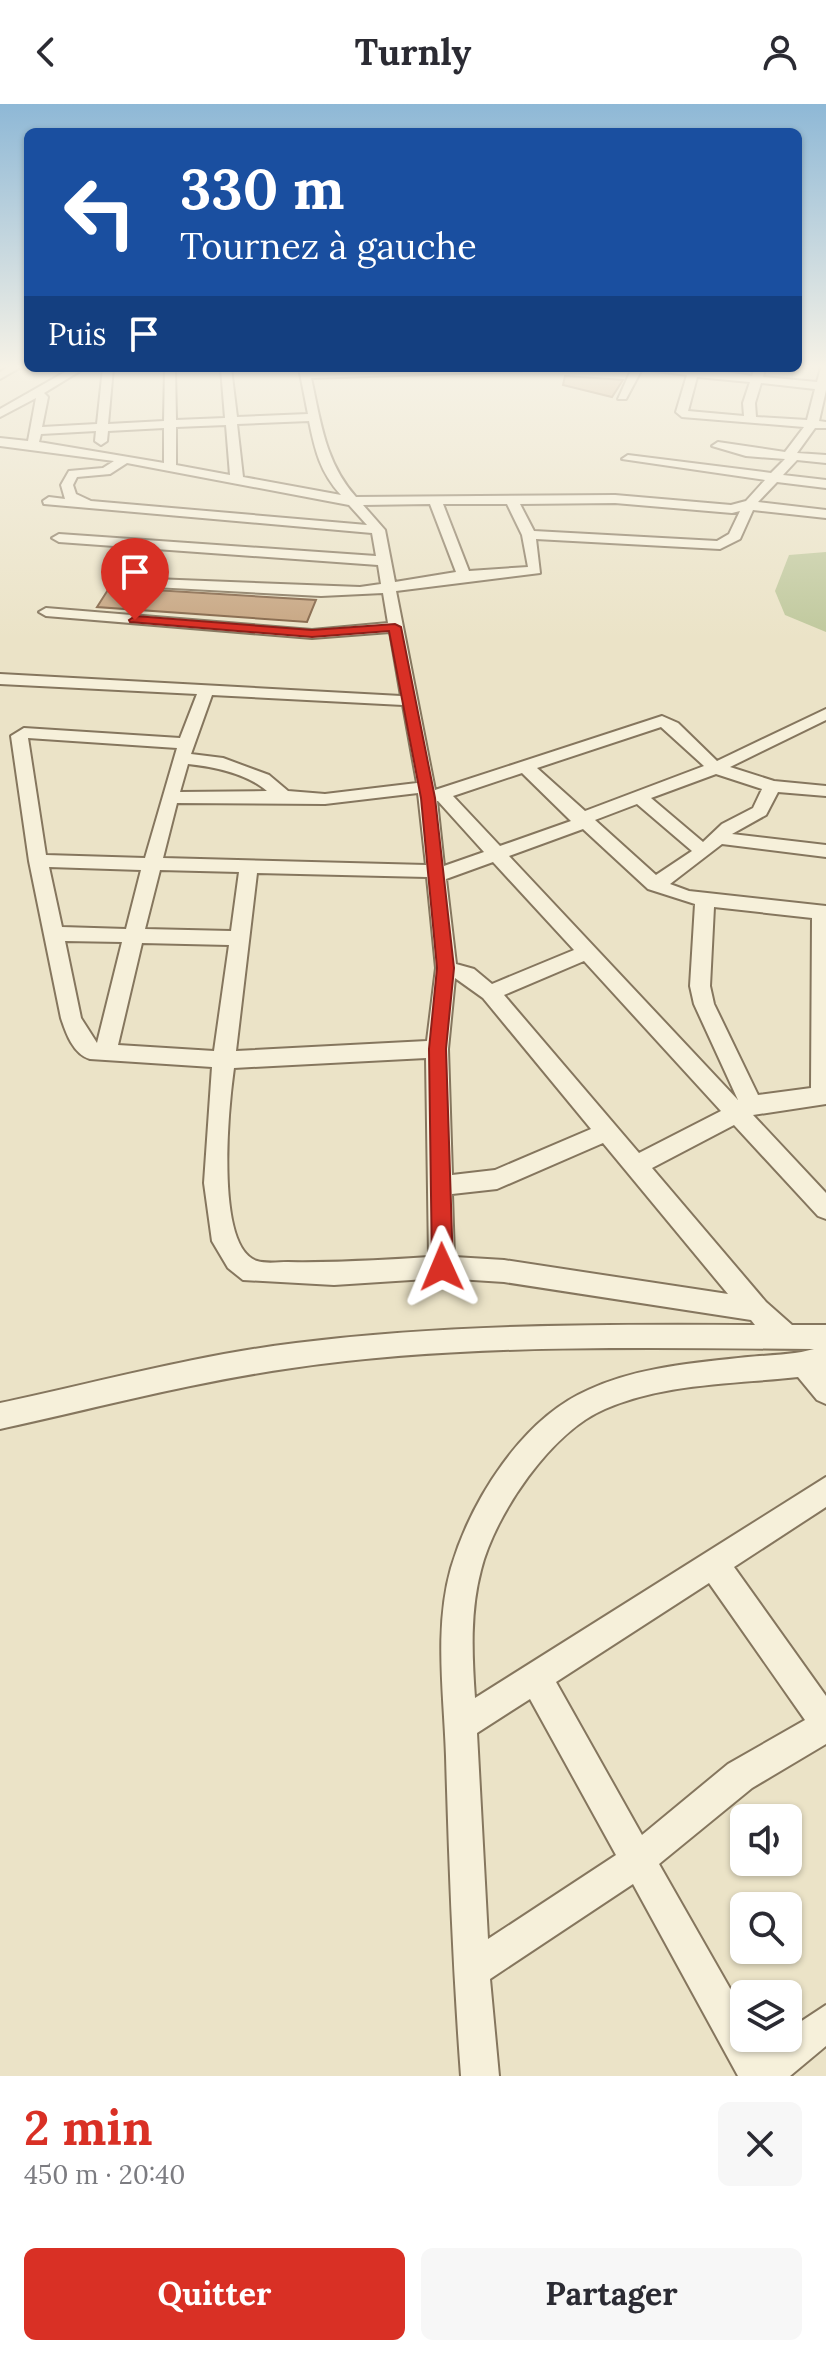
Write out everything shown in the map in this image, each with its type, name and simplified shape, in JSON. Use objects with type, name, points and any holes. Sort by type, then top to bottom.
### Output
[{"type":"street","points":[[110,456],[350,501],[542,500],[553,491],[572,487],[826,514]]},
{"type":"street","points":[[170,456],[170,467]]},
{"type":"street","points":[[235,456],[237,481]]},
{"type":"street","points":[[322,456],[332,478],[378,530],[386,561],[395,627],[432,793],[446,968],[437,1049],[442,1267]]},
{"type":"street","points":[[689,465],[703,456]]},
{"type":"street","points":[[750,456],[772,478]]},
{"type":"street","points":[[791,456],[826,459]]},
{"type":"street","points":[[529,535],[720,545],[735,536],[747,505],[791,456]]},
{"type":"street","points":[[90,506],[70,496],[67,485],[73,474],[106,471],[125,459]]},
{"type":"street","points":[[628,459],[826,484]]},
{"type":"street","points":[[154,583],[344,592],[388,590],[464,575],[495,577],[535,570],[529,535],[512,500]]},
{"type":"street","points":[[49,501],[378,530]]},
{"type":"street","points":[[435,501],[464,575]]},
{"type":"street","points":[[59,538],[386,561]]},
{"type":"street","points":[[46,612],[312,634],[395,627]]},
{"type":"street","points":[[0,679],[411,701]]},
{"type":"street","points":[[105,1053],[130,936],[168,798],[182,750],[207,689]]},
{"type":"street","points":[[38,861],[438,873],[497,854],[715,768],[826,714]]},
{"type":"street","points":[[168,798],[283,796],[325,799],[432,793],[527,768],[662,721],[672,726],[715,768],[772,786],[826,791]]},
{"type":"street","points":[[283,796],[263,779],[182,750],[20,734],[38,861],[78,1036],[90,1051],[224,1060],[437,1049]]},
{"type":"street","points":[[527,768],[581,821],[655,885],[686,897],[824,913],[824,1095],[745,1109],[637,1165]]},
{"type":"street","points":[[655,885],[704,852],[728,828],[765,806],[772,786]]},
{"type":"street","points":[[432,793],[497,854],[587,952],[745,1109],[826,1209]]},
{"type":"street","points":[[640,798],[704,852]]},
{"type":"street","points":[[719,838],[826,851]]},
{"type":"street","points":[[249,866],[224,1060],[216,1183],[224,1241],[237,1260],[252,1272],[334,1274],[442,1267],[504,1271],[757,1310]]},
{"type":"street","points":[[705,899],[700,986],[704,1004],[745,1109]]},
{"type":"street","points":[[53,934],[241,938]]},
{"type":"street","points":[[490,993],[587,952]]},
{"type":"street","points":[[446,968],[467,974],[490,993],[757,1310],[787,1337]]},
{"type":"street","points":[[440,1186],[497,1179],[606,1132]]},
{"type":"street","points":[[0,1416],[220,1367],[398,1345],[482,1340],[826,1337]]},
{"type":"street","points":[[480,2076],[470,1971],[459,1634],[466,1570],[479,1531],[506,1487],[535,1450],[573,1411],[617,1392],[655,1382],[815,1361],[826,1391]]},
{"type":"street","points":[[461,1725],[826,1491]]},
{"type":"street","points":[[470,1971],[637,1861],[740,1776],[826,1724],[714,1564]]},
{"type":"street","points":[[536,1678],[760,2076],[826,2023]]},
{"type":"green space","points":[[826,552],[826,632],[785,615],[775,591],[789,555]]},
{"type":"building","points":[[111,585],[316,600],[307,622],[97,607]]},
{"type":"route","points":[[135,620],[312,634],[395,627],[428,798],[446,968],[437,1049],[442,1267]]}]
